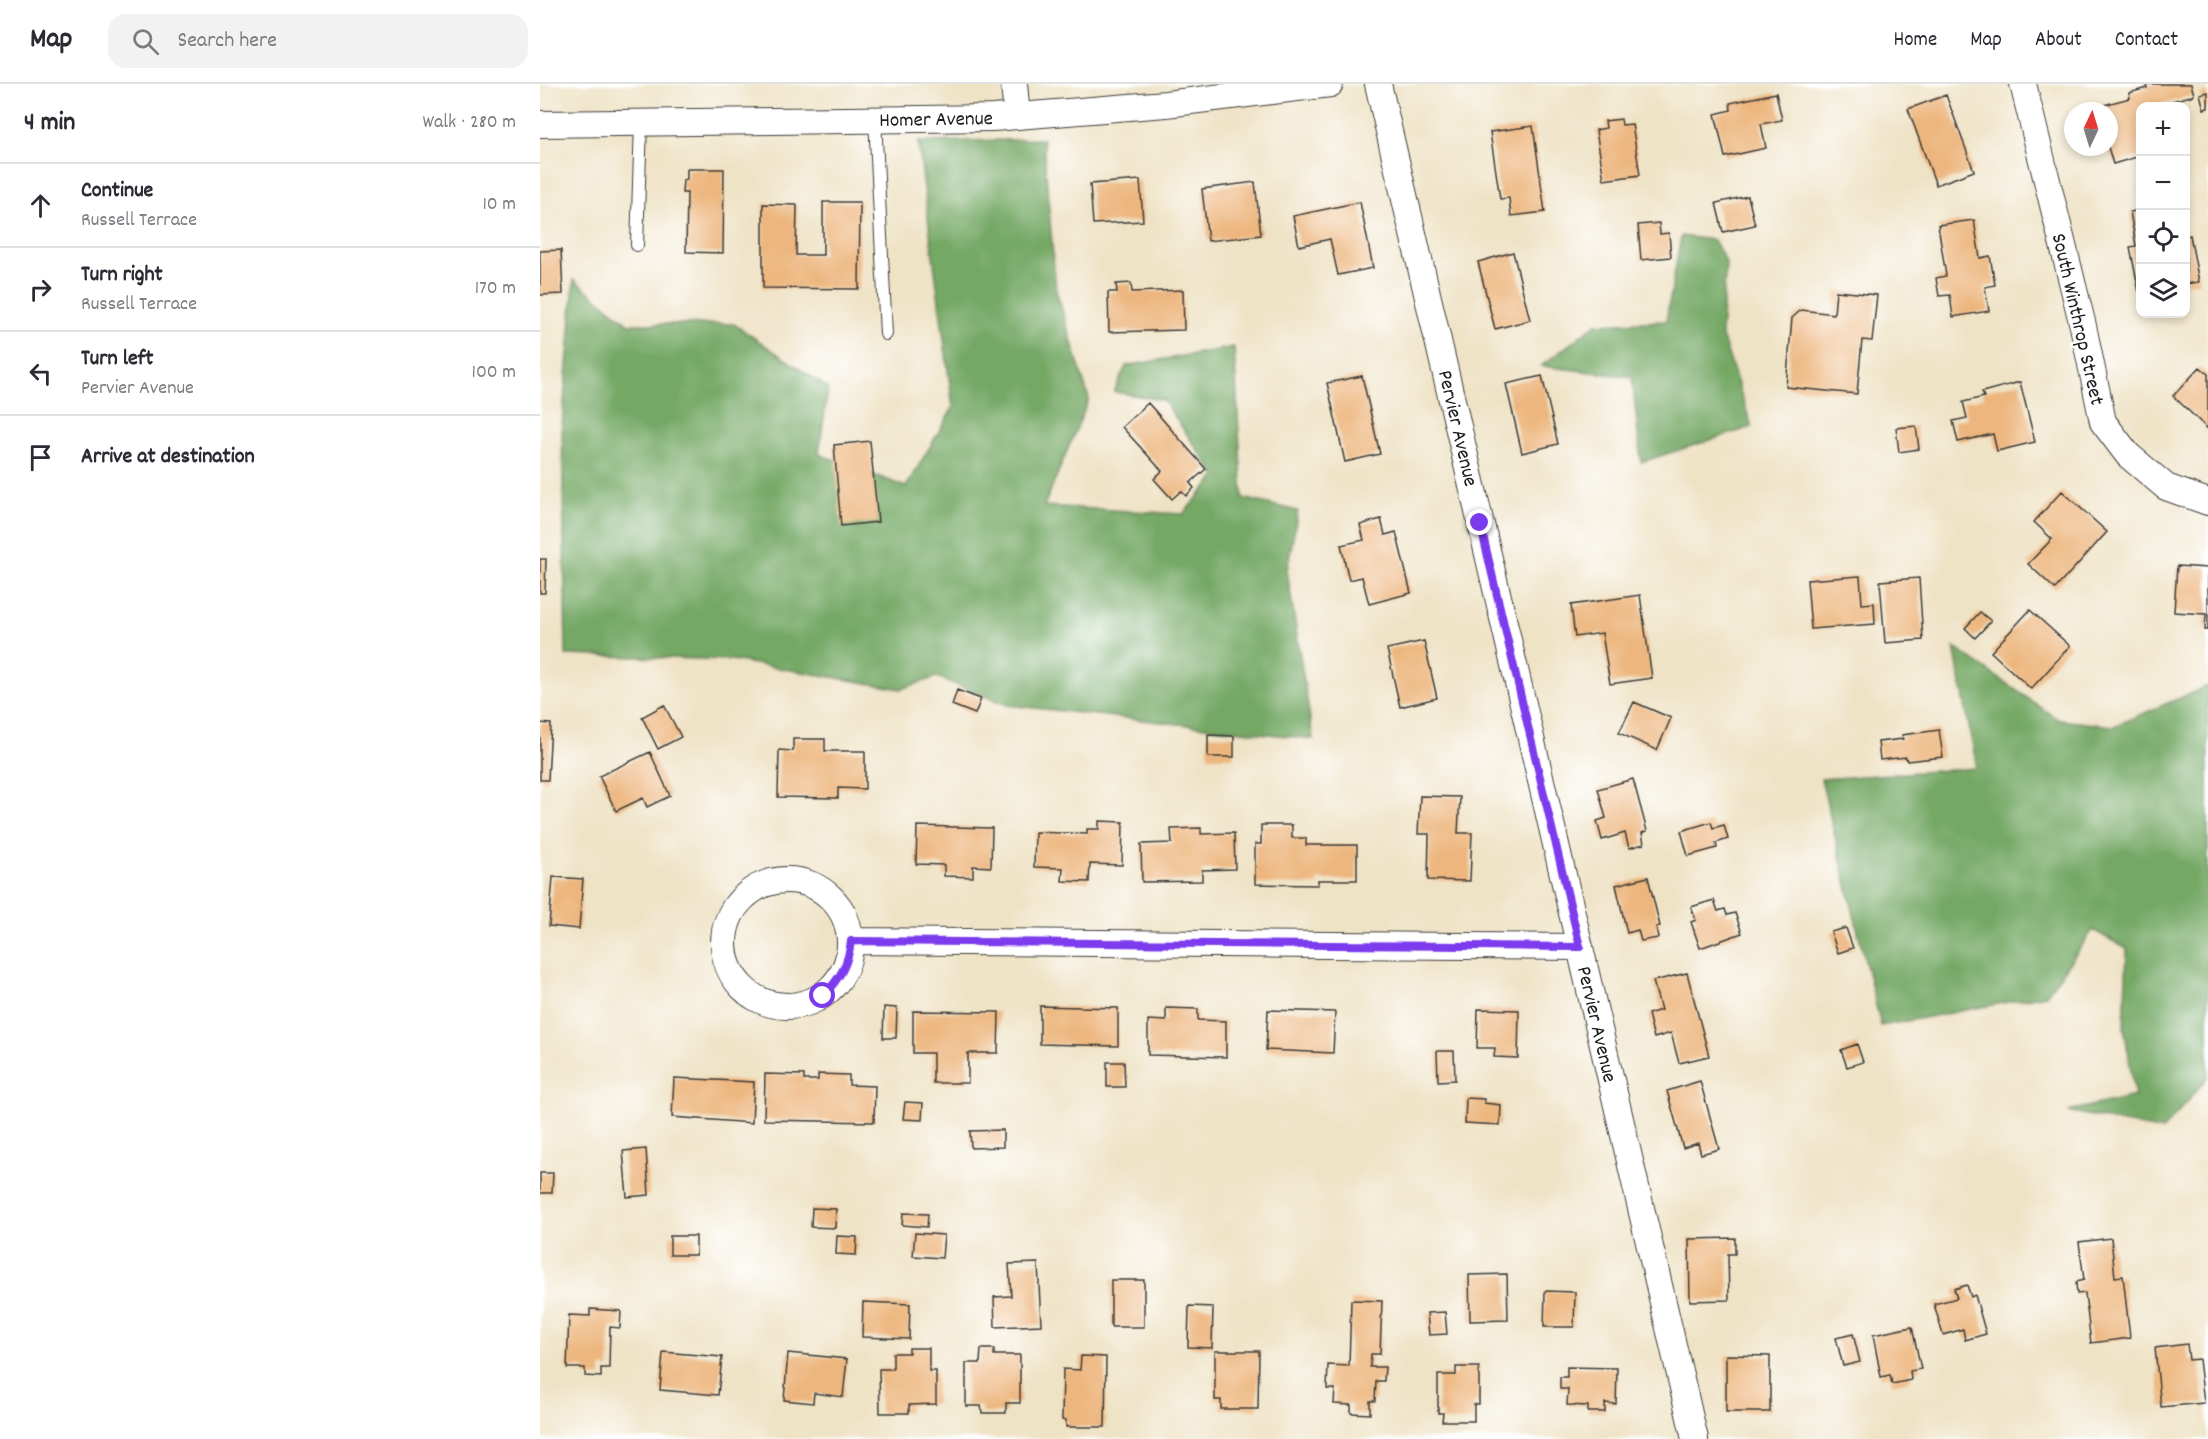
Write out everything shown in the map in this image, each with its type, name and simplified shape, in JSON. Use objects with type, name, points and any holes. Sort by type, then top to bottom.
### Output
[{"type":"street","points":[[1014,84],[1017,116]]},
{"type":"street","name":"Homer Avenue","points":[[540,124],[1017,116],[1166,104],[1330,84]]},
{"type":"street","name":"Pervier Avenue","points":[[1378,84],[1695,1439]]},
{"type":"street","name":"South Winthrop Street","points":[[2023,84],[2080,315],[2103,422],[2128,455],[2166,487],[2208,502]]},
{"type":"street","points":[[780,880],[801,881],[820,889],[842,912],[847,921],[851,941],[848,962],[838,981],[823,996],[804,1005],[783,1006],[763,1002],[745,991],[732,975],[724,955],[724,934],[730,914],[743,897],[760,886],[780,880]]},
{"type":"street","points":[[851,941],[1580,947]]},
{"type":"lane","points":[[875,119],[886,334]]},
{"type":"lane","points":[[637,245],[641,123]]},
{"type":"green space","points":[[1043,139],[1056,290],[1089,399],[1044,506],[1183,514],[1216,476],[1163,400],[1114,392],[1126,366],[1234,347],[1243,498],[1298,511],[1287,570],[1313,739],[1007,705],[937,677],[901,689],[732,660],[566,655],[562,426],[574,280],[629,324],[734,324],[828,388],[819,454],[906,487],[953,408],[918,142]]},
{"type":"green space","points":[[1681,236],[1714,240],[1726,262],[1721,333],[1752,427],[1641,462],[1632,377],[1541,366],[1596,324],[1666,321]]},
{"type":"green space","points":[[1954,647],[2059,720],[2114,726],[2208,686],[2208,1077],[2162,1131],[2068,1111],[2135,1096],[2124,1027],[2127,949],[2093,930],[2046,995],[1881,1026],[1821,779],[1977,768]]},
{"type":"building","points":[[2146,84],[2191,84],[2194,95],[2169,102],[2136,102],[2136,157],[2113,164],[2111,156],[2118,156],[2118,102],[2115,102],[2130,98],[2129,93],[2147,88]]},
{"type":"building","points":[[2208,92],[2208,108],[2204,109],[2200,94]]},
{"type":"building","points":[[1776,93],[1782,120],[1761,124],[1766,148],[1725,157],[1715,114],[1731,110],[1730,103]]},
{"type":"building","points":[[1946,95],[1974,171],[1936,185],[1908,109]]},
{"type":"building","points":[[1621,119],[1622,125],[1632,124],[1640,175],[1604,180],[1596,130],[1606,128],[1605,121]]},
{"type":"building","points":[[1533,126],[1545,212],[1511,216],[1509,198],[1500,199],[1490,132]]},
{"type":"building","points":[[687,169],[724,169],[723,253],[686,252],[687,193],[682,193],[683,180],[687,179]]},
{"type":"building","points":[[1140,180],[1143,221],[1093,224],[1090,184]]},
{"type":"building","points":[[1255,182],[1261,235],[1208,241],[1202,189]]},
{"type":"building","points":[[1748,196],[1755,225],[1723,232],[1716,203]]},
{"type":"building","points":[[823,202],[860,202],[859,289],[763,288],[763,204],[797,205],[796,255],[823,255]]},
{"type":"building","points":[[1360,202],[1373,268],[1338,275],[1330,239],[1299,246],[1293,216]]},
{"type":"building","points":[[2136,211],[2136,246],[2130,212]]},
{"type":"building","points":[[1974,220],[1980,258],[1990,256],[1995,285],[1985,287],[1989,311],[1953,317],[1950,295],[1939,296],[1936,278],[1946,276],[1938,225]]},
{"type":"building","points":[[1659,223],[1660,234],[1669,233],[1671,257],[1641,260],[1638,225]]},
{"type":"building","points":[[2190,235],[2199,282],[2190,283]]},
{"type":"building","points":[[2136,246],[2136,277],[2130,247]]},
{"type":"building","points":[[561,250],[563,294],[540,295],[540,251]]},
{"type":"building","points":[[1513,252],[1530,320],[1495,329],[1478,262]]},
{"type":"building","points":[[1131,283],[1132,292],[1183,290],[1184,330],[1109,332],[1108,292],[1117,292],[1116,284]]},
{"type":"building","points":[[1836,291],[1877,295],[1872,341],[1862,340],[1857,394],[1786,387],[1792,318],[1801,310],[1834,314]]},
{"type":"building","points":[[2200,367],[2208,374],[2208,429],[2173,396]]},
{"type":"building","points":[[1362,376],[1380,454],[1345,462],[1327,383]]},
{"type":"building","points":[[1542,376],[1558,444],[1522,453],[1506,384]]},
{"type":"building","points":[[2020,382],[2035,442],[1997,451],[1993,434],[1958,442],[1953,421],[1967,418],[1963,402],[1984,397],[1982,392]]},
{"type":"building","points":[[1148,403],[1206,469],[1190,483],[1194,488],[1186,496],[1181,491],[1172,499],[1154,479],[1162,471],[1122,427]]},
{"type":"building","points":[[1916,426],[1919,449],[1899,452],[1896,428]]},
{"type":"building","points":[[870,441],[878,522],[841,526],[834,445]]},
{"type":"building","points":[[2062,491],[2107,532],[2055,589],[2028,564],[2052,539],[2034,522]]},
{"type":"building","points":[[1381,519],[1385,535],[1396,532],[1411,593],[1369,604],[1362,577],[1349,580],[1341,545],[1364,540],[1360,525]]},
{"type":"building","points":[[540,559],[546,559],[545,593],[540,593]]},
{"type":"building","points":[[2177,566],[2208,568],[2208,630],[2205,630],[2206,614],[2174,612]]},
{"type":"building","points":[[1860,576],[1862,604],[1874,603],[1875,624],[1811,629],[1807,580]]},
{"type":"building","points":[[1919,578],[1923,640],[1885,643],[1880,581]]},
{"type":"building","points":[[1640,595],[1652,678],[1610,684],[1602,633],[1575,637],[1571,605]]},
{"type":"building","points":[[2030,610],[2070,646],[2031,689],[1991,652]]},
{"type":"building","points":[[1980,612],[1991,621],[1975,638],[1965,628]]},
{"type":"building","points":[[1424,641],[1437,698],[1400,707],[1387,649]]},
{"type":"building","points":[[957,690],[981,699],[975,714],[952,705]]},
{"type":"building","points":[[1634,702],[1671,718],[1657,750],[1619,733]]},
{"type":"building","points":[[664,705],[681,737],[658,749],[642,717]]},
{"type":"building","points":[[540,723],[551,724],[548,780],[540,780]]},
{"type":"building","points":[[1939,730],[1943,757],[1907,761],[1906,757],[1880,760],[1878,742],[1903,739],[1902,735]]},
{"type":"building","points":[[1208,735],[1234,736],[1234,757],[1208,757]]},
{"type":"building","points":[[793,739],[825,739],[825,751],[865,751],[865,789],[838,788],[838,798],[778,797],[779,750],[793,751]]},
{"type":"building","points":[[650,752],[670,796],[647,807],[643,798],[616,811],[599,776]]},
{"type":"building","points":[[1633,779],[1647,831],[1642,833],[1644,844],[1629,848],[1625,833],[1602,840],[1597,821],[1606,818],[1598,789]]},
{"type":"building","points":[[1420,796],[1460,797],[1458,833],[1472,833],[1470,881],[1428,880],[1429,834],[1418,834]]},
{"type":"building","points":[[1099,821],[1123,822],[1122,865],[1090,864],[1089,882],[1062,881],[1063,868],[1034,867],[1035,832],[1087,834],[1087,829],[1099,829]]},
{"type":"building","points":[[1711,822],[1713,828],[1724,825],[1728,839],[1716,843],[1717,848],[1688,856],[1681,831]]},
{"type":"building","points":[[1261,825],[1292,825],[1292,838],[1306,838],[1306,845],[1357,845],[1357,880],[1318,880],[1318,885],[1255,884],[1255,844],[1261,844]]},
{"type":"building","points":[[917,826],[992,828],[991,867],[973,866],[973,877],[944,876],[944,865],[916,864]]},
{"type":"building","points":[[1201,828],[1201,834],[1234,833],[1235,869],[1202,870],[1202,881],[1142,882],[1141,844],[1172,843],[1171,829]]},
{"type":"building","points":[[553,877],[583,879],[579,929],[549,926]]},
{"type":"building","points":[[1648,877],[1660,926],[1656,927],[1658,938],[1641,941],[1638,930],[1627,933],[1616,885]]},
{"type":"building","points":[[1714,900],[1718,911],[1725,909],[1727,915],[1735,913],[1742,933],[1700,948],[1691,922],[1696,920],[1691,907]]},
{"type":"building","points":[[1846,928],[1853,948],[1838,953],[1831,932]]},
{"type":"building","points":[[1687,973],[1709,1056],[1679,1063],[1671,1033],[1654,1038],[1648,1014],[1661,1010],[1653,981]]},
{"type":"building","points":[[1040,1006],[1118,1008],[1118,1046],[1040,1044]]},
{"type":"building","points":[[884,1007],[897,1008],[896,1038],[883,1038]]},
{"type":"building","points":[[1166,1008],[1198,1009],[1198,1020],[1226,1021],[1226,1057],[1148,1055],[1148,1020],[1166,1021]]},
{"type":"building","points":[[1478,1009],[1519,1010],[1518,1058],[1494,1057],[1495,1048],[1477,1048]]},
{"type":"building","points":[[1268,1010],[1335,1012],[1333,1053],[1266,1050]]},
{"type":"building","points":[[913,1011],[999,1012],[998,1053],[968,1053],[968,1083],[933,1083],[933,1053],[913,1053]]},
{"type":"building","points":[[1857,1044],[1863,1062],[1847,1067],[1841,1050]]},
{"type":"building","points":[[1437,1051],[1454,1051],[1455,1080],[1438,1081]]},
{"type":"building","points":[[1107,1062],[1124,1062],[1125,1087],[1107,1087]]},
{"type":"building","points":[[765,1074],[804,1075],[804,1080],[818,1080],[818,1074],[849,1075],[849,1085],[875,1086],[874,1122],[764,1120]]},
{"type":"building","points":[[674,1078],[754,1082],[752,1123],[672,1117]]},
{"type":"building","points":[[1700,1081],[1719,1149],[1701,1154],[1698,1143],[1683,1148],[1667,1091]]},
{"type":"building","points":[[1466,1098],[1484,1099],[1484,1103],[1501,1105],[1500,1125],[1465,1123]]},
{"type":"building","points":[[905,1102],[923,1103],[922,1120],[903,1119]]},
{"type":"building","points":[[1003,1130],[1003,1147],[971,1148],[970,1131]]},
{"type":"building","points":[[646,1149],[649,1195],[627,1197],[623,1151]]},
{"type":"building","points":[[540,1173],[553,1173],[552,1193],[540,1193]]},
{"type":"building","points":[[812,1208],[836,1209],[835,1228],[811,1227]]},
{"type":"building","points":[[903,1213],[928,1214],[927,1227],[902,1225]]},
{"type":"building","points":[[915,1233],[944,1235],[942,1258],[913,1256]]},
{"type":"building","points":[[670,1236],[696,1236],[696,1255],[670,1255]]},
{"type":"building","points":[[837,1236],[857,1237],[856,1255],[836,1254]]},
{"type":"building","points":[[1735,1238],[1735,1254],[1728,1254],[1729,1300],[1690,1301],[1689,1239]]},
{"type":"building","points":[[2111,1238],[2115,1277],[2123,1276],[2130,1338],[2091,1343],[2085,1293],[2077,1294],[2076,1282],[2084,1280],[2079,1242]]},
{"type":"building","points":[[1038,1263],[1041,1325],[995,1327],[994,1297],[1011,1296],[1009,1264]]},
{"type":"building","points":[[1507,1274],[1508,1320],[1470,1321],[1469,1275]]},
{"type":"building","points":[[1111,1280],[1144,1280],[1144,1327],[1111,1327]]},
{"type":"building","points":[[1967,1285],[1971,1297],[1975,1295],[1986,1334],[1965,1340],[1963,1329],[1943,1335],[1934,1304],[1957,1298],[1954,1289]]},
{"type":"building","points":[[1545,1291],[1575,1292],[1574,1327],[1544,1327]]},
{"type":"building","points":[[1351,1300],[1382,1301],[1380,1354],[1371,1354],[1370,1367],[1385,1367],[1384,1381],[1376,1381],[1375,1401],[1370,1401],[1370,1414],[1351,1413],[1351,1405],[1334,1404],[1335,1389],[1327,1389],[1328,1365],[1349,1366]]},
{"type":"building","points":[[863,1302],[910,1304],[909,1339],[862,1337]]},
{"type":"building","points":[[1189,1306],[1213,1307],[1212,1348],[1188,1347]]},
{"type":"building","points":[[590,1309],[621,1311],[620,1328],[610,1327],[609,1368],[601,1368],[601,1377],[585,1376],[585,1368],[567,1368],[569,1315],[590,1316]]},
{"type":"building","points":[[1445,1312],[1447,1334],[1429,1335],[1427,1313]]},
{"type":"building","points":[[1912,1327],[1921,1369],[1910,1371],[1911,1380],[1892,1384],[1890,1375],[1881,1377],[1873,1335]]},
{"type":"building","points":[[1853,1334],[1860,1362],[1843,1366],[1836,1338]]},
{"type":"building","points":[[2187,1344],[2189,1360],[2199,1359],[2204,1403],[2161,1407],[2155,1348]]},
{"type":"building","points":[[909,1348],[929,1348],[929,1371],[936,1371],[936,1404],[909,1405],[909,1413],[880,1413],[879,1369],[893,1369],[893,1353],[909,1353]]},
{"type":"building","points":[[981,1349],[994,1349],[994,1355],[1020,1355],[1020,1403],[1006,1403],[1006,1413],[982,1413],[981,1406],[966,1406],[966,1363],[980,1363]]},
{"type":"building","points":[[1215,1351],[1259,1351],[1258,1409],[1221,1409],[1221,1400],[1215,1400]]},
{"type":"building","points":[[663,1352],[722,1357],[718,1395],[660,1390]]},
{"type":"building","points":[[788,1353],[847,1359],[843,1397],[814,1393],[813,1403],[784,1400]]},
{"type":"building","points":[[1726,1355],[1770,1356],[1770,1412],[1726,1412]]},
{"type":"building","points":[[1081,1356],[1106,1357],[1105,1427],[1066,1427],[1066,1420],[1062,1420],[1063,1369],[1080,1370]]},
{"type":"building","points":[[1456,1367],[1479,1367],[1479,1404],[1474,1404],[1474,1421],[1442,1421],[1443,1413],[1438,1413],[1438,1375],[1456,1375]]},
{"type":"building","points":[[1567,1367],[1617,1368],[1616,1404],[1605,1403],[1605,1412],[1588,1412],[1588,1406],[1567,1405],[1568,1389],[1560,1389],[1560,1377],[1567,1377]]},
{"type":"route","points":[[823,996],[838,981],[848,962],[851,941],[1580,947],[1480,523]]}]
